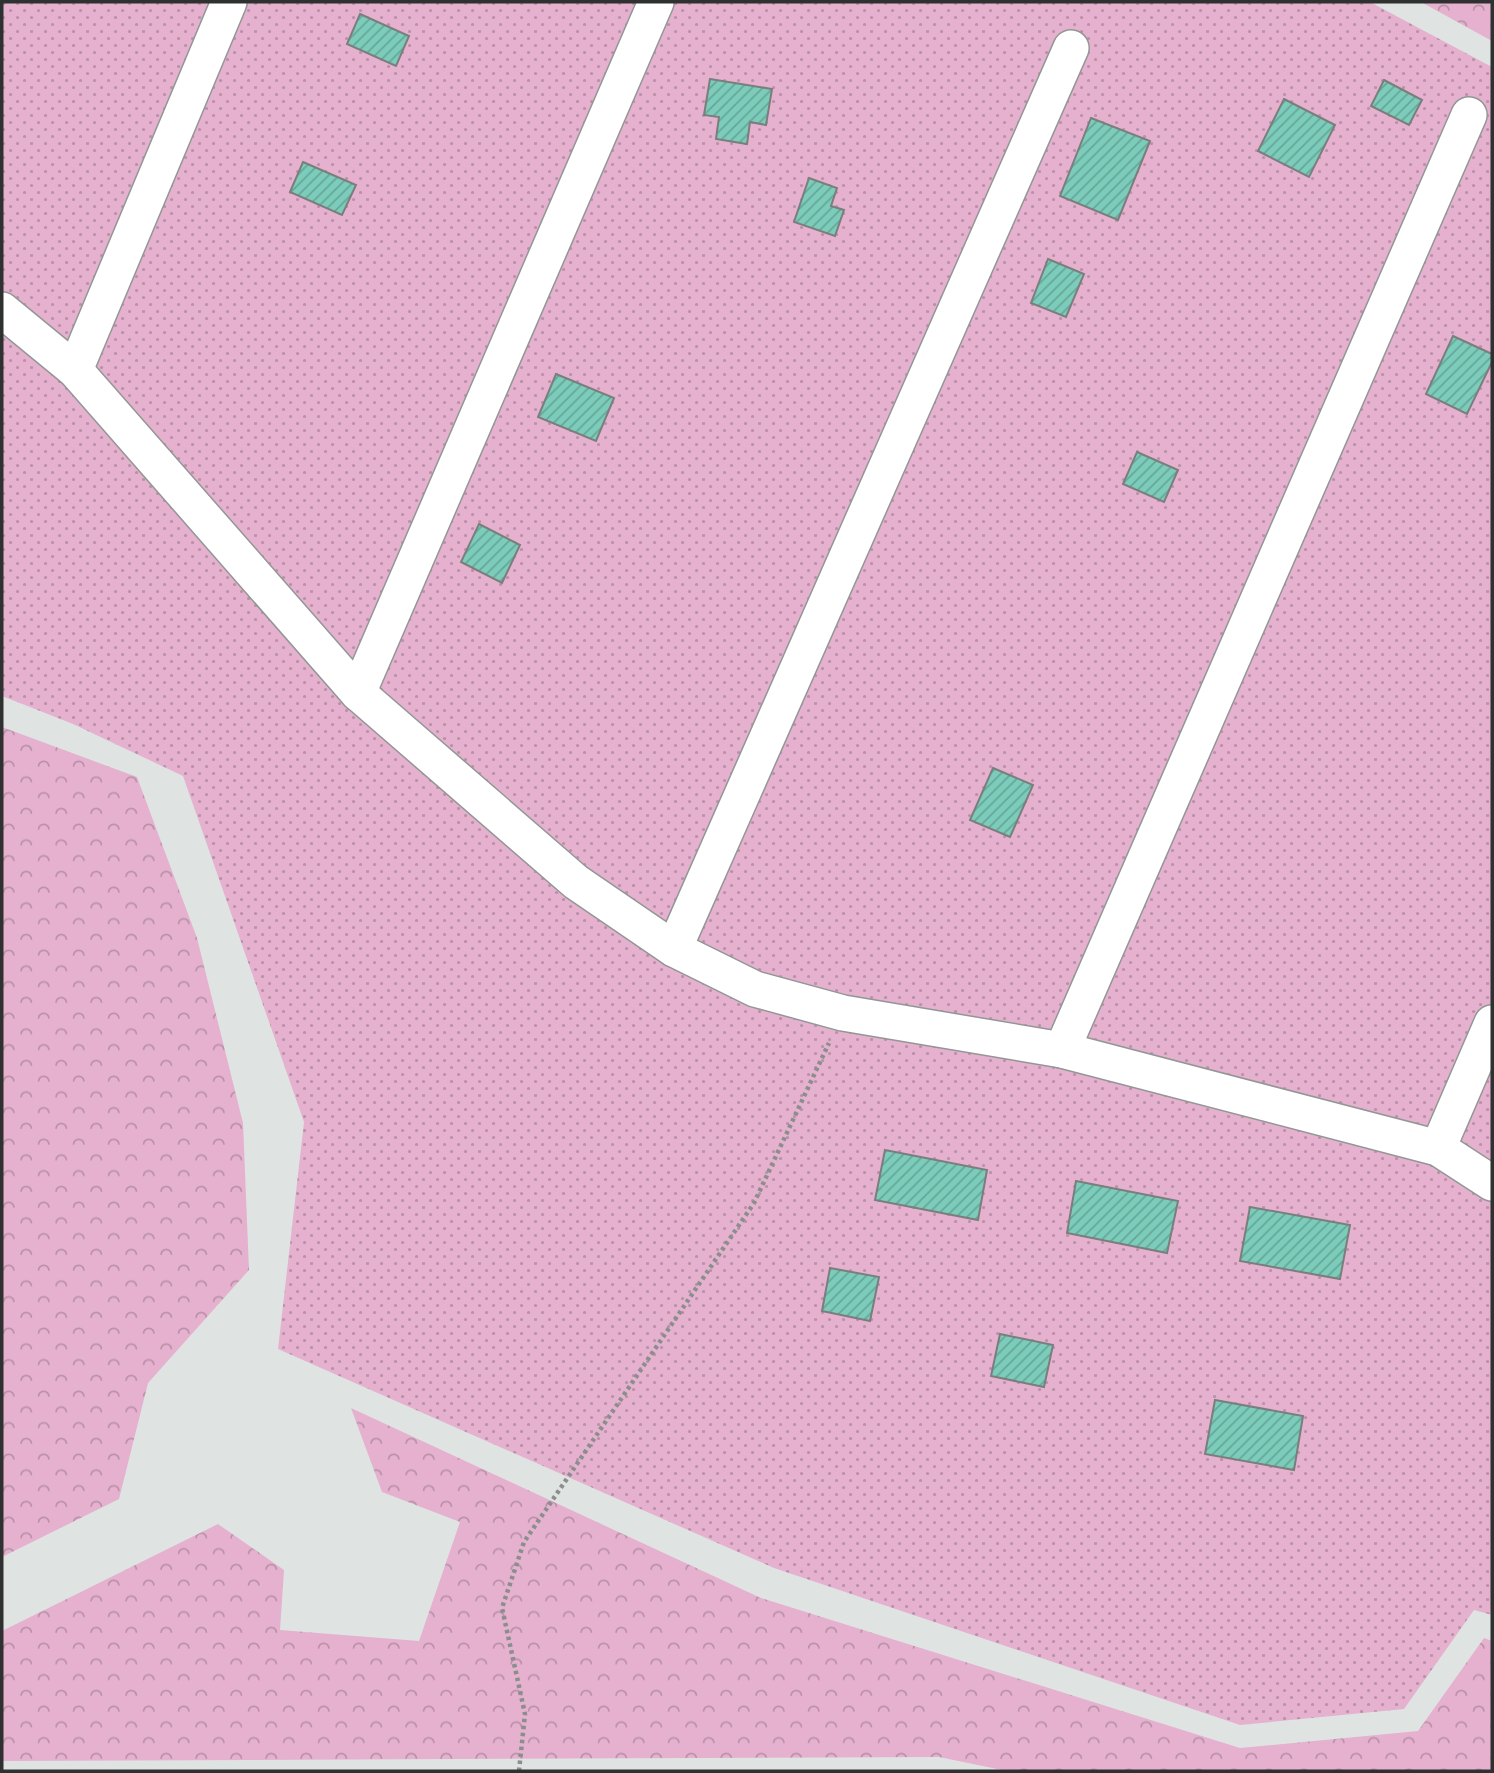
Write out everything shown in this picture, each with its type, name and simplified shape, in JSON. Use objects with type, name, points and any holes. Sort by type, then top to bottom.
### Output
[{"type":"street","points":[[75,370],[229,2]]},
{"type":"street","points":[[358,692],[656,2]]},
{"type":"street","points":[[674,949],[1070,48]]},
{"type":"street","points":[[1062,1050],[1469,115]]},
{"type":"street","points":[[2,310],[75,370],[358,692],[576,882],[674,949],[754,989],[843,1013],[1062,1050],[1438,1148],[1492,1183]]},
{"type":"street","points":[[1438,1148],[1492,1023]]},
{"type":"path","points":[[519,1771],[525,1714],[502,1608],[524,1542],[754,1203],[843,1013]]},
{"type":"green space","points":[[2,2],[1370,2],[1492,67],[1492,1615],[1474,1610],[1404,1709],[1240,1725],[774,1568],[278,1349],[304,1122],[183,776],[73,724],[2,696]]},
{"type":"green space","points":[[1421,2],[1492,2],[1492,41]]},
{"type":"green space","points":[[2,727],[137,777],[197,938],[243,1123],[249,1270],[148,1383],[119,1499],[2,1557]]},
{"type":"green space","points":[[351,1408],[761,1598],[1240,1748],[1418,1731],[1484,1638],[1492,1641],[1492,1771],[1007,1771],[939,1757],[2,1761],[2,1631],[218,1524],[284,1570],[280,1630],[419,1641],[460,1522],[382,1492]]},
{"type":"building","points":[[360,14],[409,36],[396,66],[347,44]]},
{"type":"building","points":[[710,79],[772,89],[766,125],[750,122],[747,144],[716,139],[719,117],[704,115]]},
{"type":"building","points":[[1384,80],[1422,100],[1409,125],[1371,106]]},
{"type":"building","points":[[1284,99],[1335,125],[1309,177],[1258,151]]},
{"type":"building","points":[[1091,118],[1150,141],[1118,220],[1060,196]]},
{"type":"building","points":[[303,162],[356,185],[342,215],[290,192]]},
{"type":"building","points":[[809,178],[837,188],[831,206],[844,210],[835,236],[794,222]]},
{"type":"building","points":[[1048,259],[1084,274],[1066,317],[1031,303]]},
{"type":"building","points":[[1453,336],[1492,354],[1492,362],[1467,414],[1426,394]]},
{"type":"building","points":[[556,374],[614,398],[596,441],[538,417]]},
{"type":"building","points":[[1137,452],[1178,470],[1164,502],[1123,484]]},
{"type":"building","points":[[479,524],[520,545],[502,583],[461,562]]},
{"type":"building","points":[[993,768],[1033,785],[1010,837],[970,820]]},
{"type":"building","points":[[885,1150],[987,1170],[978,1220],[875,1200]]},
{"type":"building","points":[[1076,1181],[1178,1201],[1167,1253],[1067,1233]]},
{"type":"building","points":[[1250,1207],[1350,1225],[1340,1279],[1240,1261]]},
{"type":"building","points":[[830,1268],[879,1277],[870,1321],[822,1311]]},
{"type":"building","points":[[1000,1334],[1053,1345],[1044,1387],[991,1376]]},
{"type":"building","points":[[1215,1400],[1303,1416],[1294,1470],[1205,1454]]}]
